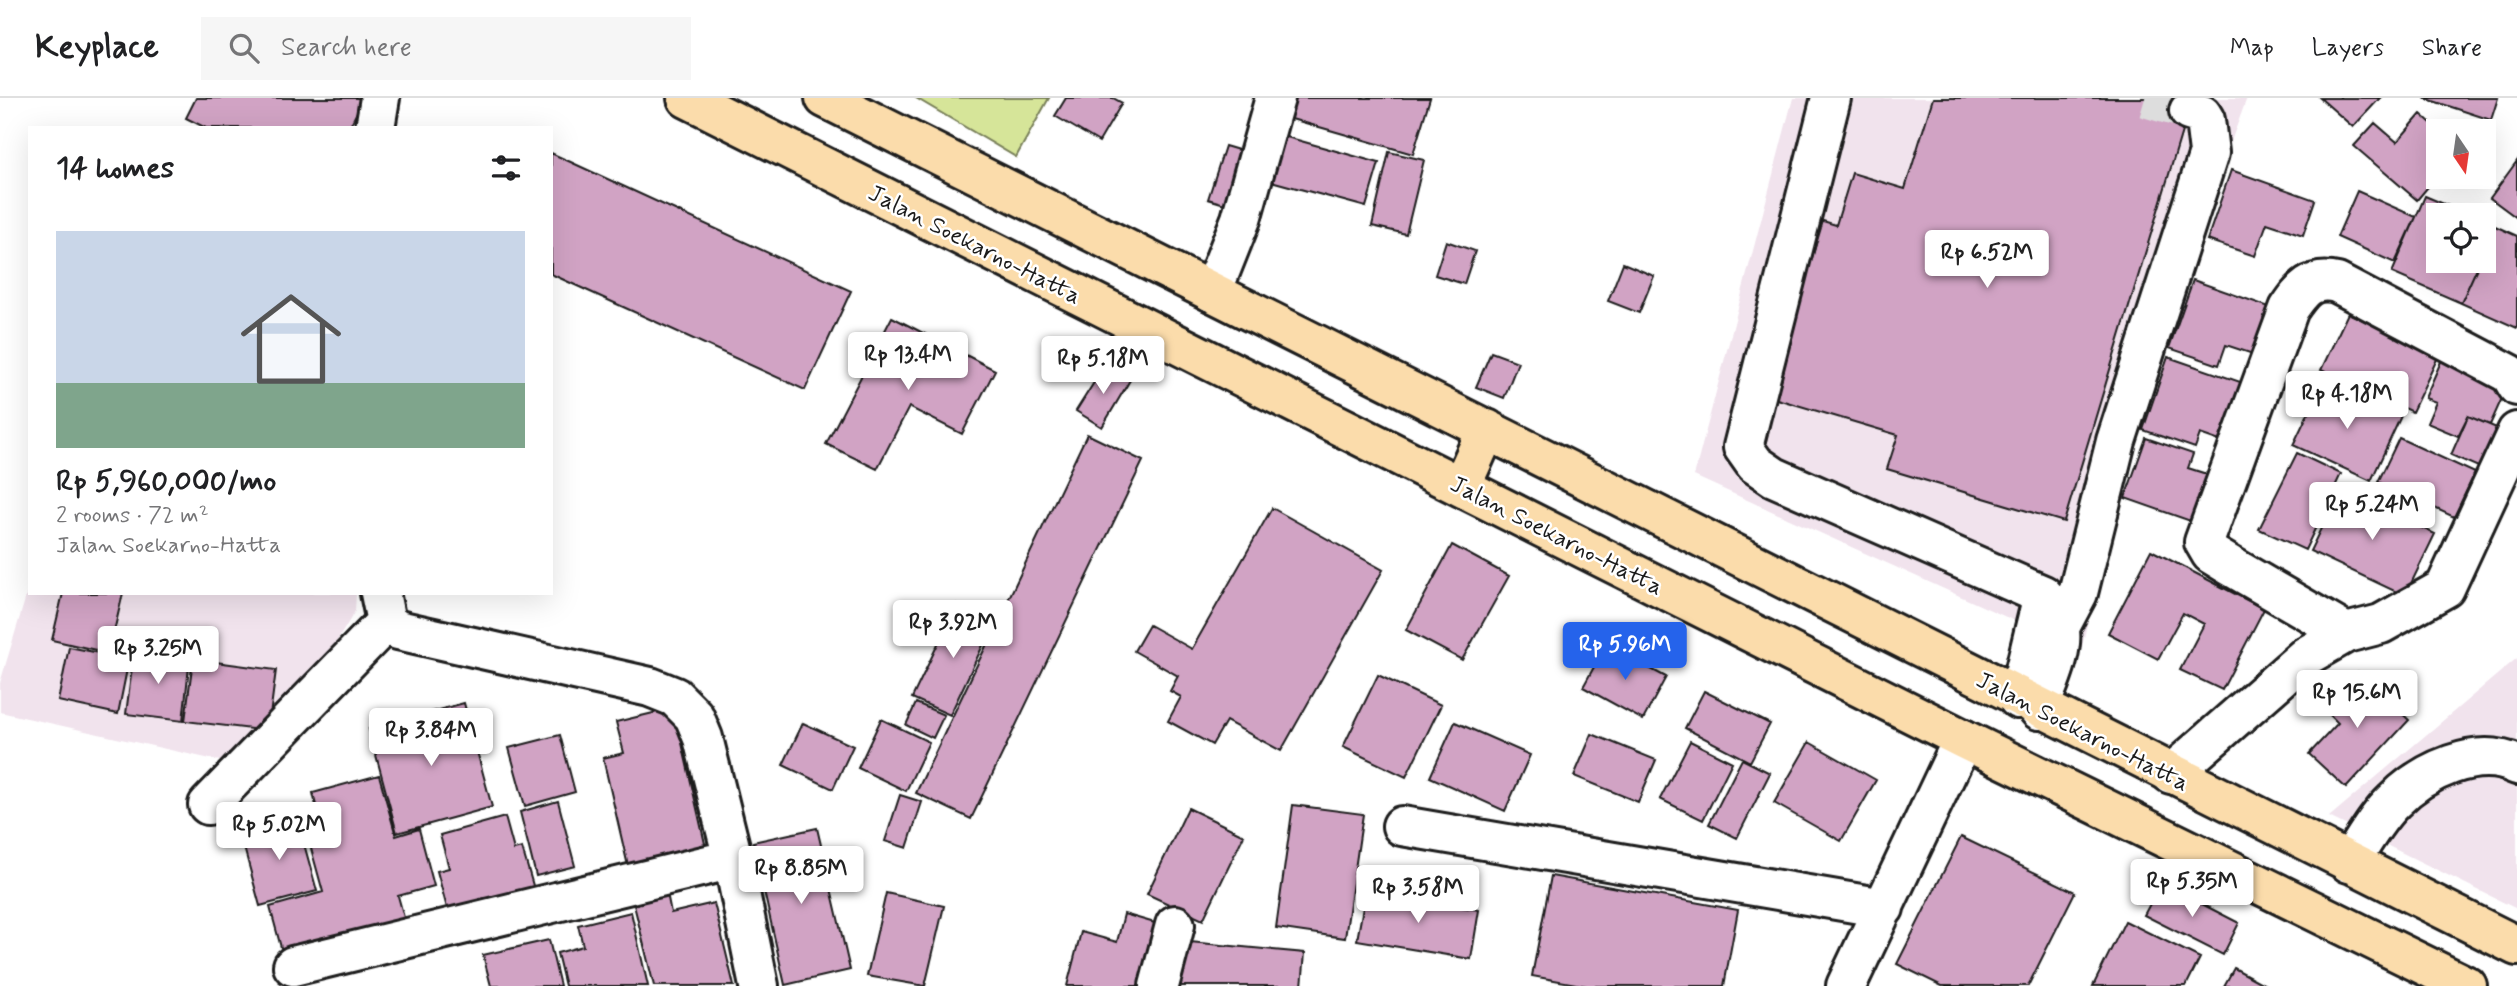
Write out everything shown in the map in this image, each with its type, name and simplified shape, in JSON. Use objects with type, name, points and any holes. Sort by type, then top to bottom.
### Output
[{"type":"highway","name":"Jalan Soekarno-Hatta","points":[[687,98],[2153,834],[2318,911],[2467,986]]},
{"type":"highway","name":"Jalan Soekarno-Hatta","points":[[825,98],[2029,704],[2517,946]]},
{"type":"highway","points":[[1461,487],[1487,429]]},
{"type":"highway","points":[[2318,911],[2349,863]]},
{"type":"street","points":[[375,126],[380,98]]},
{"type":"street","points":[[1212,292],[1241,219],[1275,98]]},
{"type":"street","points":[[1831,98],[1743,447],[1755,464],[1774,477],[2049,628]]},
{"type":"street","points":[[2029,704],[2049,628],[2078,593],[2116,441],[2208,153],[2205,120],[2202,115],[2189,111]]},
{"type":"street","points":[[2346,633],[2211,554],[2204,542],[2288,309],[2310,284],[2327,280],[2337,283],[2510,374],[2517,386]]},
{"type":"street","points":[[2171,774],[2306,656],[2346,633],[2381,624],[2445,588],[2517,432]]},
{"type":"street","points":[[208,805],[383,608],[398,630],[650,687],[675,697],[694,716],[703,738],[733,859],[759,986]]},
{"type":"street","points":[[1846,986],[1963,739]]},
{"type":"street","points":[[2349,863],[2391,803],[2415,781],[2465,761],[2506,760],[2517,765]]},
{"type":"street","points":[[1402,826],[1884,908]]},
{"type":"street","points":[[293,966],[733,859]]},
{"type":"street","points":[[1159,986],[1175,925]]},
{"type":"shaded area","points":[[1793,98],[2247,98],[2143,380],[2081,651],[1694,476]]},
{"type":"shaded area","points":[[28,590],[28,595],[356,595],[355,611],[260,770],[0,712],[0,683]]},
{"type":"shaded area","points":[[2517,658],[2517,909],[2329,817]]},
{"type":"green space","points":[[916,98],[1049,98],[1016,157]]},
{"type":"building","points":[[196,98],[364,98],[350,126],[202,126],[186,118]]},
{"type":"building","points":[[1066,98],[1113,98],[1122,103],[1099,142],[1055,116]]},
{"type":"building","points":[[1294,98],[1430,98],[1413,154],[1288,118]]},
{"type":"building","points":[[1933,98],[2192,98],[2064,522],[1887,469],[1898,435],[1770,397],[1823,221],[1836,225],[1852,173],[1905,189]]},
{"type":"building","points":[[2320,98],[2380,98],[2353,127]]},
{"type":"building","points":[[2424,98],[2498,98],[2491,119]]},
{"type":"building","points":[[2421,114],[2427,119],[2426,189],[2417,200],[2354,146],[2375,123],[2397,142]]},
{"type":"building","points":[[1283,136],[1379,163],[1366,207],[1271,181]]},
{"type":"building","points":[[1225,146],[1252,154],[1235,207],[1208,199]]},
{"type":"building","points":[[1389,152],[1424,160],[1406,234],[1372,226]]},
{"type":"building","points":[[553,154],[851,291],[805,390],[553,275]]},
{"type":"building","points":[[2517,161],[2517,218],[2490,198]]},
{"type":"building","points":[[2231,170],[2315,200],[2303,235],[2267,223],[2255,256],[2207,240]]},
{"type":"building","points":[[2357,191],[2416,217],[2395,263],[2337,237]]},
{"type":"building","points":[[2425,196],[2442,203],[2426,203],[2426,273],[2475,273],[2461,303],[2392,273]]},
{"type":"building","points":[[2496,226],[2517,236],[2517,328],[2461,303],[2475,273],[2496,273]]},
{"type":"building","points":[[1446,241],[1475,251],[1464,284],[1435,275]]},
{"type":"building","points":[[1623,263],[1654,276],[1639,313],[1608,301]]},
{"type":"building","points":[[2193,280],[2275,309],[2259,356],[2226,345],[2219,365],[2169,348]]},
{"type":"building","points":[[2348,313],[2439,355],[2412,412],[2321,370]]},
{"type":"building","points":[[892,317],[995,370],[962,434],[909,407],[877,469],[826,444]]},
{"type":"building","points":[[2446,350],[2511,378],[2490,425],[2468,416],[2458,436],[2427,423],[2436,402],[2425,398]]},
{"type":"building","points":[[1491,352],[1518,362],[1504,398],[1476,387]]},
{"type":"building","points":[[2168,357],[2252,386],[2231,445],[2200,434],[2195,448],[2143,430]]},
{"type":"building","points":[[1105,365],[1130,380],[1102,427],[1076,411]]},
{"type":"building","points":[[2324,380],[2401,416],[2371,481],[2293,445]]},
{"type":"building","points":[[2468,416],[2511,434],[2494,474],[2451,455]]},
{"type":"building","points":[[1087,434],[1143,461],[971,819],[916,793]]},
{"type":"building","points":[[2146,438],[2193,454],[2188,468],[2219,478],[2202,525],[2125,498]]},
{"type":"building","points":[[2399,438],[2475,473],[2454,517],[2378,482]]},
{"type":"building","points":[[2297,453],[2341,474],[2305,550],[2259,529]]},
{"type":"building","points":[[2340,489],[2435,534],[2405,596],[2310,551]]},
{"type":"building","points":[[1272,508],[1383,570],[1281,751],[1226,721],[1212,745],[1168,721],[1181,697],[1170,691],[1178,676],[1134,651],[1149,625],[1192,649]]},
{"type":"building","points":[[1452,545],[1509,576],[1462,660],[1406,630]]},
{"type":"building","points":[[2151,550],[2264,609],[2222,690],[2180,670],[2204,624],[2183,613],[2158,659],[2108,633]]},
{"type":"building","points":[[63,595],[123,595],[109,653],[52,640]]},
{"type":"building","points":[[957,604],[994,622],[950,715],[912,698]]},
{"type":"building","points":[[1606,645],[1666,677],[1643,720],[1583,687]]},
{"type":"building","points":[[69,647],[129,659],[118,714],[58,701]]},
{"type":"building","points":[[134,652],[190,657],[183,721],[126,714]]},
{"type":"building","points":[[193,659],[276,670],[268,731],[185,721]]},
{"type":"building","points":[[2358,672],[2409,720],[2346,788],[2309,754],[2338,723],[2324,709]]},
{"type":"building","points":[[1378,675],[1441,705],[1406,777],[1343,747]]},
{"type":"building","points":[[1704,691],[1770,724],[1750,762],[1685,728]]},
{"type":"building","points":[[464,703],[492,807],[397,833],[369,729]]},
{"type":"building","points":[[916,703],[944,715],[933,738],[906,725]]},
{"type":"building","points":[[674,708],[706,848],[628,866],[603,758],[624,753],[616,722]]},
{"type":"building","points":[[881,719],[929,742],[906,791],[858,768]]},
{"type":"building","points":[[1455,722],[1530,755],[1505,811],[1430,777]]},
{"type":"building","points":[[803,723],[853,746],[833,789],[783,765]]},
{"type":"building","points":[[1592,734],[1656,760],[1638,802],[1574,776]]},
{"type":"building","points":[[560,735],[575,792],[525,806],[509,748]]},
{"type":"building","points":[[1690,741],[1732,762],[1703,820],[1660,799]]},
{"type":"building","points":[[1809,742],[1876,780],[1841,841],[1774,803]]},
{"type":"building","points":[[1742,759],[1770,773],[1737,838],[1709,824]]},
{"type":"building","points":[[379,775],[396,836],[419,829],[434,886],[398,896],[405,921],[283,955],[270,907],[323,892],[304,823],[319,818],[313,793]]},
{"type":"building","points":[[900,795],[922,802],[907,848],[885,841]]},
{"type":"building","points":[[558,801],[575,866],[536,876],[520,812]]},
{"type":"building","points":[[1293,805],[1363,814],[1345,938],[1276,928]]},
{"type":"building","points":[[1188,808],[1244,835],[1203,920],[1147,894]]},
{"type":"building","points":[[296,815],[317,891],[260,906],[242,840],[265,833],[262,824]]},
{"type":"building","points":[[505,817],[514,850],[522,848],[534,889],[448,912],[437,871],[449,868],[440,835]]},
{"type":"building","points":[[817,828],[850,970],[785,985],[753,842]]},
{"type":"building","points":[[1961,837],[2075,892],[2028,986],[1942,986],[1897,964]]},
{"type":"building","points":[[1551,876],[1738,910],[1724,986],[1587,986],[1532,976]]},
{"type":"building","points":[[2161,883],[2239,923],[2223,955],[2144,915]]},
{"type":"building","points":[[666,888],[671,913],[714,903],[734,986],[654,986],[632,897]]},
{"type":"building","points":[[1366,891],[1479,910],[1471,959],[1357,940]]},
{"type":"building","points":[[886,893],[944,906],[925,986],[867,976]]},
{"type":"building","points":[[631,912],[648,986],[565,986],[557,953],[583,946],[578,925]]},
{"type":"building","points":[[1124,914],[1165,926],[1149,986],[1067,986],[1081,932],[1117,942]]},
{"type":"building","points":[[2125,921],[2200,958],[2186,986],[2093,986]]},
{"type":"building","points":[[549,940],[560,986],[491,986],[483,955]]},
{"type":"building","points":[[1179,941],[1305,953],[1302,986],[1174,986]]},
{"type":"building","points":[[2234,968],[2267,986],[2224,986]]},
{"type":"tunnel","points":[[2145,98],[2189,111]]}]
